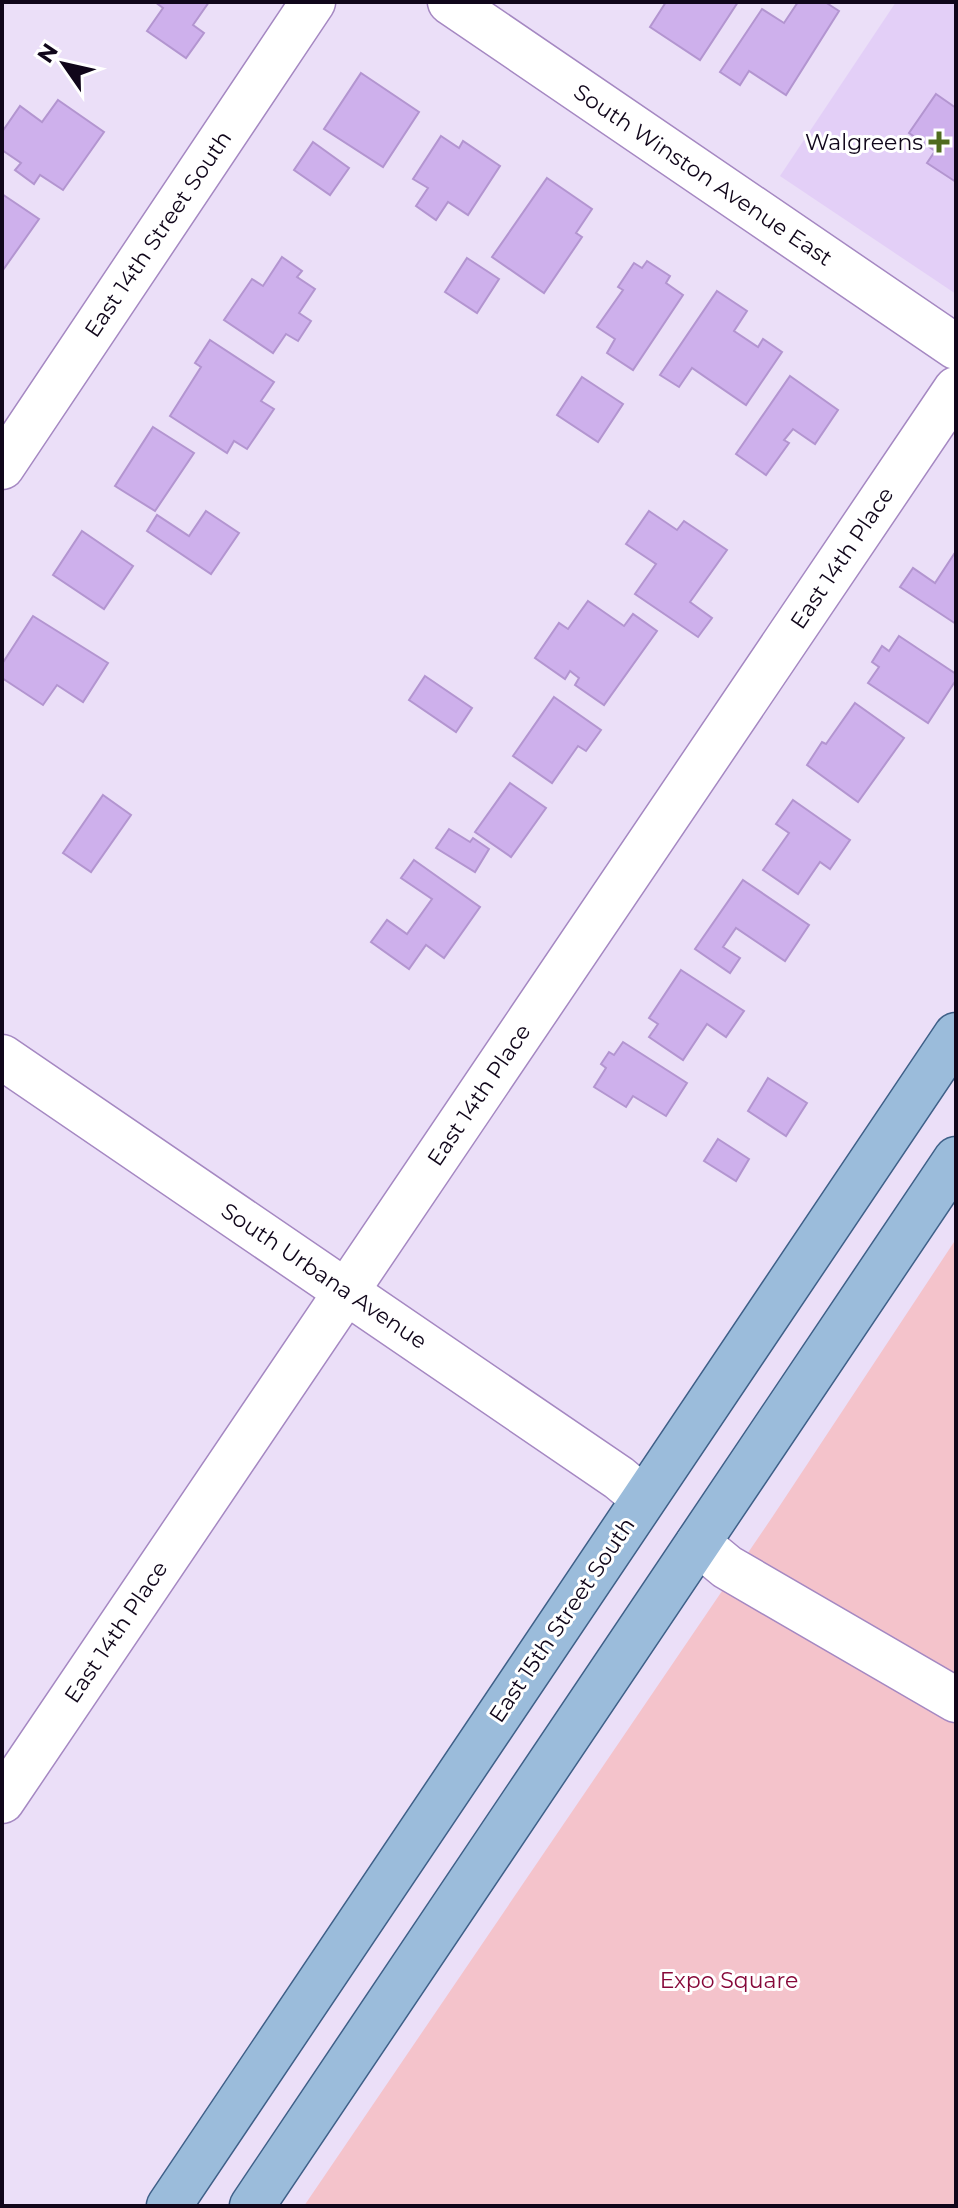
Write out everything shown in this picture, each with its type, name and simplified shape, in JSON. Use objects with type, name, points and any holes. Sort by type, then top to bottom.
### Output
[{"type":"main road","name":"East 15th Street South","points":[[169,2206],[956,1035]]},
{"type":"main road","points":[[252,2206],[956,1159]]},
{"type":"main road","points":[[643,1498],[698,1543]]},
{"type":"street","name":"East 14th Street South","points":[[2,467],[313,2]]},
{"type":"street","name":"South Winston Avenue East","points":[[450,2],[956,347]]},
{"type":"street","name":"East 14th Place","points":[[2,1801],[956,389]]},
{"type":"street","name":"South Urbana Avenue","points":[[2,1057],[619,1478],[643,1498]]},
{"type":"street","points":[[698,1543],[727,1567],[956,1700]]},
{"type":"shaded area","points":[[896,2],[956,2],[956,294],[780,176]]},
{"type":"green space","name":"Expo Square","points":[[956,1239],[956,2206],[304,2206],[773,1516]]},
{"type":"building","points":[[155,2],[209,2],[193,25],[204,33],[186,58],[147,31],[163,8]]},
{"type":"building","points":[[666,2],[738,2],[700,60],[650,27]]},
{"type":"building","points":[[798,2],[825,2],[839,11],[786,95],[749,71],[740,85],[720,72],[762,9],[784,23]]},
{"type":"building","points":[[361,73],[419,112],[383,167],[324,129]]},
{"type":"building","name":"Walgreens","points":[[936,94],[956,108],[956,182],[927,163],[935,151],[909,133]]},
{"type":"building","points":[[58,100],[104,132],[63,190],[40,175],[34,184],[15,170],[21,163],[2,150],[2,132],[20,106],[42,122]]},
{"type":"building","points":[[441,136],[459,148],[463,141],[500,166],[468,215],[448,202],[436,220],[416,206],[428,188],[413,179]]},
{"type":"building","points":[[313,142],[349,168],[330,195],[294,170]]},
{"type":"building","points":[[547,178],[592,209],[576,233],[582,237],[544,293],[492,257]]},
{"type":"building","points":[[2,194],[39,219],[3,270],[2,269]]},
{"type":"building","points":[[282,257],[302,271],[297,277],[315,289],[299,313],[311,321],[298,341],[286,334],[273,353],[224,320],[252,279],[263,286]]},
{"type":"building","points":[[467,258],[499,279],[477,313],[445,292]]},
{"type":"building","points":[[647,261],[670,276],[666,283],[683,295],[633,370],[607,353],[615,339],[597,327],[623,290],[618,287],[634,263],[642,268]]},
{"type":"building","points":[[717,291],[747,311],[734,331],[758,347],[763,339],[782,352],[746,405],[692,368],[679,387],[660,375]]},
{"type":"building","points":[[210,340],[274,382],[261,401],[274,409],[247,449],[234,441],[227,453],[170,416],[201,367],[195,363]]},
{"type":"building","points":[[790,376],[838,410],[815,444],[793,429],[784,440],[789,443],[766,475],[736,454]]},
{"type":"building","points":[[582,377],[623,404],[598,442],[557,415]]},
{"type":"building","points":[[153,427],[194,453],[155,511],[115,486]]},
{"type":"building","points":[[206,511],[239,533],[211,574],[147,531],[157,515],[189,536]]},
{"type":"building","points":[[649,511],[677,530],[684,521],[727,550],[690,602],[712,618],[698,637],[635,594],[656,564],[626,544]]},
{"type":"building","points":[[82,531],[133,566],[104,609],[53,575]]},
{"type":"building","points":[[956,551],[956,624],[900,587],[913,568],[935,583]]},
{"type":"building","points":[[588,601],[624,626],[633,614],[657,631],[604,705],[575,685],[579,678],[570,671],[565,679],[535,658],[559,623],[568,629]]},
{"type":"building","points":[[33,616],[108,663],[83,702],[57,685],[43,705],[2,678],[2,664]]},
{"type":"building","points":[[899,636],[956,674],[956,680],[928,723],[868,683],[879,667],[872,662],[882,646],[889,651]]},
{"type":"building","points":[[425,676],[472,708],[456,732],[409,700]]},
{"type":"building","points":[[554,697],[601,730],[586,751],[578,746],[552,783],[513,756]]},
{"type":"building","points":[[855,703],[904,738],[858,802],[807,765]]},
{"type":"building","points":[[510,783],[546,808],[511,857],[475,832]]},
{"type":"building","points":[[103,795],[131,815],[91,872],[63,853]]},
{"type":"building","points":[[793,800],[850,840],[830,869],[820,862],[798,894],[763,870],[789,833],[776,824]]},
{"type":"building","points":[[449,829],[470,842],[473,838],[489,849],[475,872],[436,848]]},
{"type":"building","points":[[414,860],[480,907],[444,958],[426,945],[409,969],[371,942],[387,920],[407,934],[432,899],[401,878]]},
{"type":"building","points":[[743,880],[809,925],[785,961],[736,928],[723,947],[740,958],[730,973],[695,949]]},
{"type":"building","points":[[681,970],[744,1011],[726,1037],[707,1024],[683,1060],[649,1037],[658,1024],[649,1018]]},
{"type":"building","points":[[623,1042],[687,1083],[666,1116],[633,1096],[626,1107],[594,1087],[606,1068],[601,1064],[609,1052],[614,1055]]},
{"type":"building","points":[[768,1078],[807,1103],[786,1136],[748,1111]]},
{"type":"building","points":[[718,1139],[749,1159],[736,1181],[704,1161]]},
{"type":"place","name":"Walgreens","points":[[939,142]]}]
